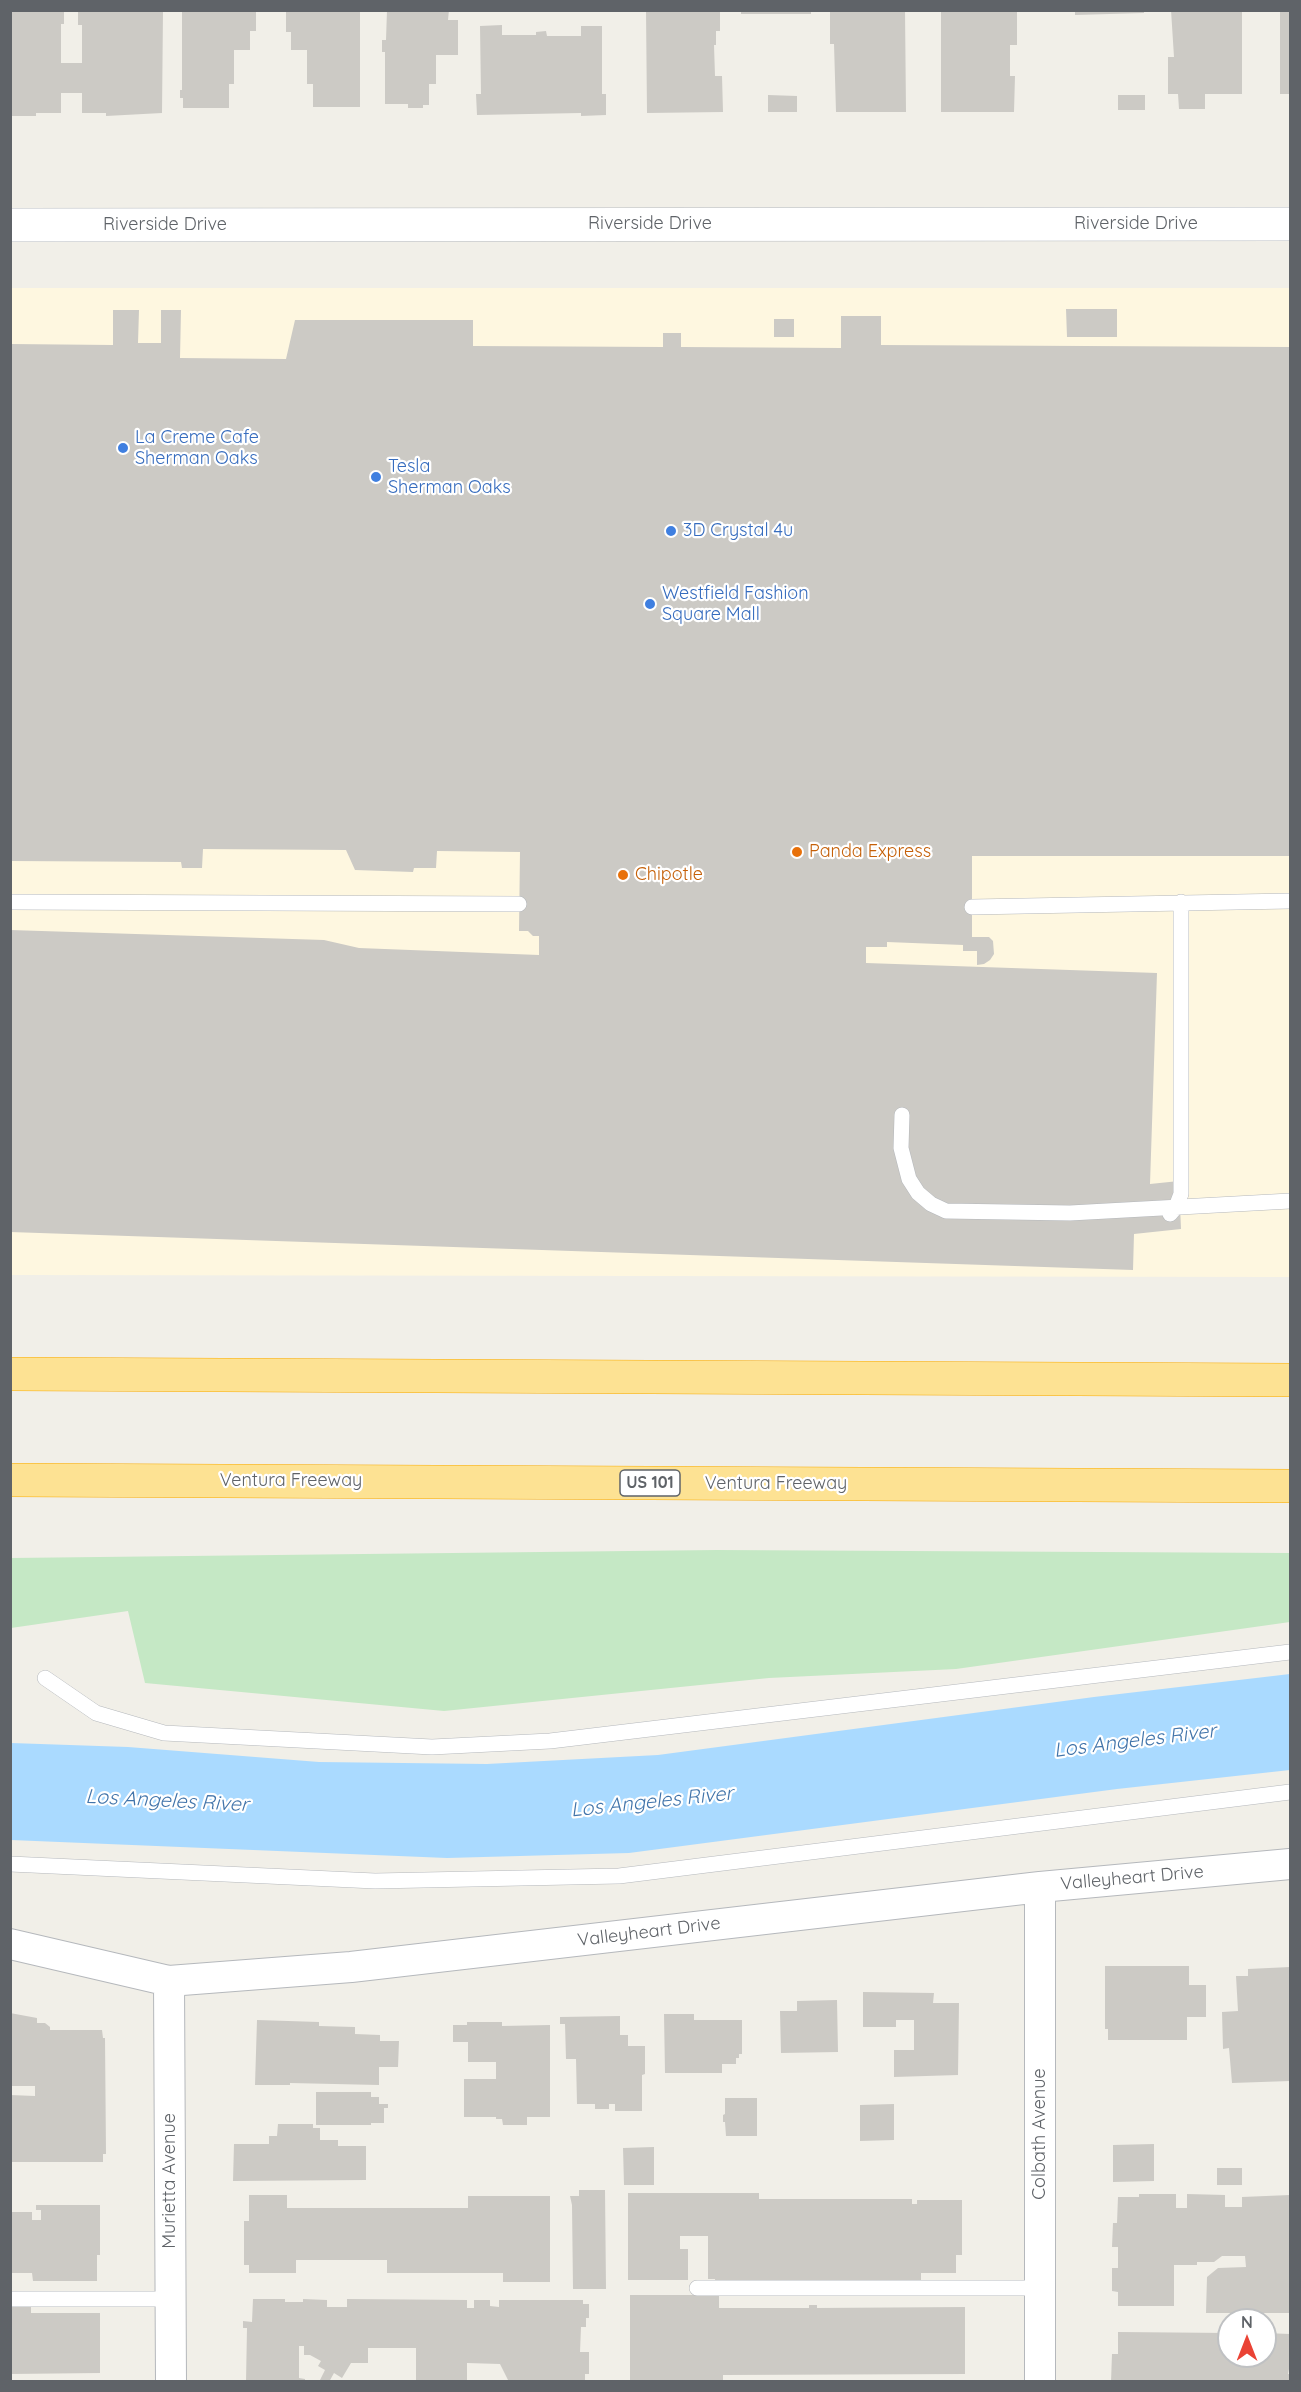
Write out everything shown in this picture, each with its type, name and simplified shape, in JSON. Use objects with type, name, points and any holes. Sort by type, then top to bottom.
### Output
[{"type":"highway","points":[[10,1374],[1290,1380]]},
{"type":"highway","name":"Ventura Freeway","points":[[10,1480],[1290,1486]]},
{"type":"main road","name":"Riverside Drive","points":[[10,225],[1290,224]]},
{"type":"street","name":"Valleyheart Drive","points":[[10,1944],[169,1981],[351,1967],[1040,1887],[1290,1864]]},
{"type":"street","name":"Colbath Avenue","points":[[1040,1887],[1040,2382]]},
{"type":"street","name":"Murietta Avenue","points":[[169,1981],[171,2382]]},
{"type":"lane","points":[[972,907],[1290,901]]},
{"type":"lane","points":[[10,902],[519,904]]},
{"type":"lane","points":[[1150,1218],[1171,1214],[1181,1194],[1181,902]]},
{"type":"lane","points":[[902,1115],[901,1148],[909,1179],[924,1198],[946,1211],[1070,1213],[1290,1201]]},
{"type":"lane","points":[[45,1678],[96,1713],[164,1733],[432,1747],[550,1741],[1290,1652]]},
{"type":"lane","points":[[10,1864],[375,1881],[619,1876],[1290,1792]]},
{"type":"lane","points":[[697,2288],[1040,2288]]},
{"type":"lane","points":[[10,2299],[171,2299]]},
{"type":"shaded area","points":[[11,288],[1290,288],[1290,1277],[11,1275]]},
{"type":"green space","points":[[717,1550],[1290,1553],[1290,1622],[956,1669],[769,1678],[444,1711],[145,1683],[128,1611],[11,1628],[11,1558]]},
{"type":"water","name":"Los Angeles River","points":[[1290,1674],[1290,1770],[1117,1789],[629,1853],[447,1858],[11,1840],[11,1743],[128,1747],[319,1762],[487,1764],[658,1755],[1094,1697]]},
{"type":"building","points":[[10,10],[64,10],[64,24],[61,24],[61,63],[82,63],[82,25],[78,25],[78,10],[163,10],[162,113],[106,116],[106,113],[82,113],[82,93],[61,93],[61,113],[10,116]]},
{"type":"building","points":[[182,10],[256,10],[256,31],[250,31],[250,50],[234,50],[234,84],[229,84],[229,108],[183,108],[183,98],[180,98],[180,90],[182,90]]},
{"type":"building","points":[[286,10],[360,10],[360,107],[313,107],[313,84],[307,84],[307,50],[291,50],[291,32],[286,32]]},
{"type":"building","points":[[387,10],[449,10],[448,20],[458,20],[458,55],[436,55],[436,84],[429,84],[429,105],[423,105],[423,108],[408,108],[408,104],[385,104],[385,52],[382,52],[382,40],[386,40]]},
{"type":"building","points":[[646,10],[720,10],[720,31],[716,31],[716,45],[714,45],[715,76],[722,76],[723,112],[647,113]]},
{"type":"building","points":[[741,10],[811,10],[811,14],[741,14]]},
{"type":"building","points":[[830,10],[905,10],[906,112],[836,112],[834,44],[830,44]]},
{"type":"building","points":[[941,10],[1017,10],[1017,45],[1010,45],[1010,76],[1015,76],[1014,112],[941,112]]},
{"type":"building","points":[[1075,10],[1144,10],[1144,13],[1075,15]]},
{"type":"building","points":[[1171,10],[1242,10],[1242,94],[1205,94],[1205,109],[1179,109],[1178,94],[1168,94],[1168,57],[1174,57]]},
{"type":"building","points":[[1280,10],[1290,10],[1290,94],[1280,94]]},
{"type":"building","points":[[502,25],[502,35],[536,35],[536,32],[546,31],[547,36],[581,36],[581,26],[602,26],[602,94],[606,94],[606,115],[581,116],[581,113],[477,115],[476,94],[481,94],[480,26]]},
{"type":"building","points":[[768,95],[797,96],[797,112],[768,112]]},
{"type":"building","points":[[1118,95],[1145,95],[1145,110],[1118,110]]},
{"type":"building","points":[[1066,309],[1117,309],[1117,337],[1067,337]]},
{"type":"building","name":"Westfield Fashion Square Mall","points":[[113,310],[139,310],[138,343],[161,343],[161,310],[181,310],[180,358],[286,359],[295,320],[473,320],[473,346],[663,347],[663,333],[681,333],[681,347],[841,348],[841,316],[881,316],[881,345],[1290,347],[1290,856],[972,856],[972,937],[989,937],[993,941],[994,954],[990,960],[977,965],[977,951],[963,951],[963,945],[887,942],[887,947],[866,947],[866,963],[1157,973],[1150,1184],[1179,1181],[1181,1229],[1134,1234],[1133,1270],[10,1232],[10,930],[324,940],[359,948],[539,955],[539,936],[533,936],[528,931],[519,931],[520,852],[437,851],[436,868],[414,868],[413,872],[355,870],[346,850],[203,849],[202,868],[182,868],[181,862],[10,861],[10,344],[113,345]]},
{"type":"building","points":[[774,319],[794,319],[794,337],[774,337]]},
{"type":"building","points":[[1105,1966],[1189,1966],[1189,1985],[1206,1985],[1206,2017],[1187,2017],[1187,2040],[1108,2040],[1108,2029],[1105,2029]]},
{"type":"building","points":[[1290,1967],[1290,2081],[1232,2083],[1229,2048],[1223,2049],[1222,2012],[1238,2011],[1236,1976],[1248,1976],[1248,1969]]},
{"type":"building","points":[[863,1992],[934,1993],[933,2003],[959,2003],[958,2075],[894,2077],[894,2050],[914,2050],[914,2020],[896,2020],[896,2027],[863,2027]]},
{"type":"building","points":[[837,2000],[838,2052],[781,2053],[780,2011],[797,2011],[797,2001]]},
{"type":"building","points":[[10,2013],[37,2018],[37,2023],[45,2023],[50,2030],[102,2030],[103,2038],[105,2038],[106,2154],[103,2154],[103,2162],[10,2162],[10,2095],[35,2096],[35,2086],[10,2086]]},
{"type":"building","points":[[664,2014],[694,2014],[694,2020],[742,2020],[742,2054],[736,2058],[736,2064],[722,2064],[722,2073],[665,2073]]},
{"type":"building","points":[[620,2016],[620,2035],[628,2035],[628,2046],[645,2046],[642,2111],[615,2111],[615,2104],[609,2104],[609,2109],[595,2109],[595,2104],[577,2104],[576,2059],[566,2059],[565,2024],[560,2024],[560,2017]]},
{"type":"building","points":[[257,2020],[319,2022],[319,2026],[355,2027],[355,2034],[380,2035],[380,2041],[399,2041],[398,2067],[379,2067],[379,2085],[290,2083],[290,2085],[255,2085]]},
{"type":"building","points":[[467,2022],[502,2022],[502,2026],[550,2025],[550,2117],[527,2117],[527,2125],[503,2125],[502,2119],[496,2119],[496,2117],[464,2117],[464,2079],[496,2079],[496,2062],[468,2062],[468,2042],[453,2042],[453,2025],[467,2025]]},
{"type":"building","points":[[316,2092],[371,2092],[371,2097],[379,2097],[379,2104],[388,2104],[388,2108],[384,2108],[384,2123],[316,2125]]},
{"type":"building","points":[[725,2098],[757,2098],[757,2136],[726,2136],[725,2122],[723,2122]]},
{"type":"building","points":[[894,2104],[894,2140],[860,2141],[860,2105]]},
{"type":"building","points":[[278,2124],[313,2124],[313,2128],[320,2128],[320,2140],[338,2140],[338,2146],[366,2146],[366,2180],[233,2181],[234,2144],[269,2144],[269,2136],[277,2136]]},
{"type":"building","points":[[1154,2144],[1154,2181],[1113,2182],[1113,2145]]},
{"type":"building","points":[[654,2147],[654,2185],[624,2185],[623,2148]]},
{"type":"building","points":[[1217,2168],[1242,2168],[1242,2185],[1217,2185]]},
{"type":"building","points":[[579,2190],[605,2190],[606,2289],[573,2289],[570,2196],[579,2196]]},
{"type":"building","points":[[628,2193],[759,2193],[759,2199],[912,2199],[912,2204],[917,2204],[917,2200],[962,2200],[962,2255],[956,2255],[956,2273],[921,2273],[921,2282],[715,2282],[715,2279],[708,2279],[708,2236],[680,2236],[680,2249],[688,2249],[688,2280],[628,2280]]},
{"type":"building","points":[[1139,2194],[1176,2194],[1176,2208],[1187,2208],[1187,2194],[1225,2195],[1225,2207],[1242,2207],[1242,2197],[1290,2195],[1290,2313],[1277,2313],[1277,2308],[1217,2308],[1217,2313],[1206,2313],[1207,2277],[1218,2268],[1246,2267],[1245,2256],[1222,2256],[1214,2262],[1197,2262],[1197,2265],[1174,2265],[1174,2306],[1118,2306],[1118,2292],[1112,2291],[1112,2268],[1118,2268],[1118,2247],[1112,2247],[1113,2223],[1117,2223],[1118,2197],[1139,2197]]},
{"type":"building","points":[[249,2195],[287,2195],[287,2208],[468,2208],[468,2196],[550,2196],[550,2282],[503,2282],[503,2273],[387,2273],[387,2260],[296,2260],[296,2273],[249,2273],[249,2265],[244,2265],[244,2221],[249,2221]]},
{"type":"building","points":[[36,2205],[100,2205],[100,2255],[97,2255],[97,2281],[33,2281],[32,2273],[10,2273],[10,2212],[32,2212],[32,2220],[41,2220],[41,2210],[36,2210]]},
{"type":"building","points":[[630,2295],[719,2295],[719,2308],[809,2308],[809,2305],[817,2305],[817,2308],[965,2307],[965,2374],[723,2375],[723,2382],[630,2382]]},
{"type":"building","points":[[253,2299],[285,2299],[285,2302],[303,2302],[303,2299],[327,2300],[327,2307],[347,2307],[347,2299],[467,2300],[467,2308],[474,2308],[474,2300],[490,2300],[490,2306],[499,2307],[499,2300],[583,2300],[583,2304],[589,2304],[589,2318],[586,2318],[586,2327],[581,2327],[580,2352],[589,2352],[589,2374],[585,2374],[585,2382],[509,2382],[500,2364],[467,2363],[467,2382],[416,2382],[416,2348],[368,2348],[368,2363],[351,2363],[342,2378],[334,2373],[329,2382],[319,2382],[325,2370],[318,2366],[321,2361],[310,2355],[304,2355],[304,2346],[299,2346],[299,2378],[305,2379],[305,2382],[246,2382],[247,2328],[243,2328],[243,2321],[252,2322]]},
{"type":"building","points":[[10,2307],[31,2307],[31,2313],[100,2313],[100,2373],[10,2374]]},
{"type":"building","points":[[1118,2332],[1217,2333],[1217,2368],[1277,2368],[1277,2333],[1290,2334],[1288,2374],[1290,2374],[1290,2382],[1111,2382],[1112,2354],[1118,2354]]},
{"type":"place","name":"La Creme Cafe Sherman Oaks","points":[[123,448]]},
{"type":"place","name":"Tesla Sherman Oaks","points":[[376,477]]},
{"type":"place","name":"3D Crystal 4u","points":[[671,531]]},
{"type":"place","name":"Westfield Fashion Square Mall","points":[[650,604]]},
{"type":"place","name":"Panda Express","points":[[797,852]]},
{"type":"place","name":"Chipotle","points":[[623,875]]}]
